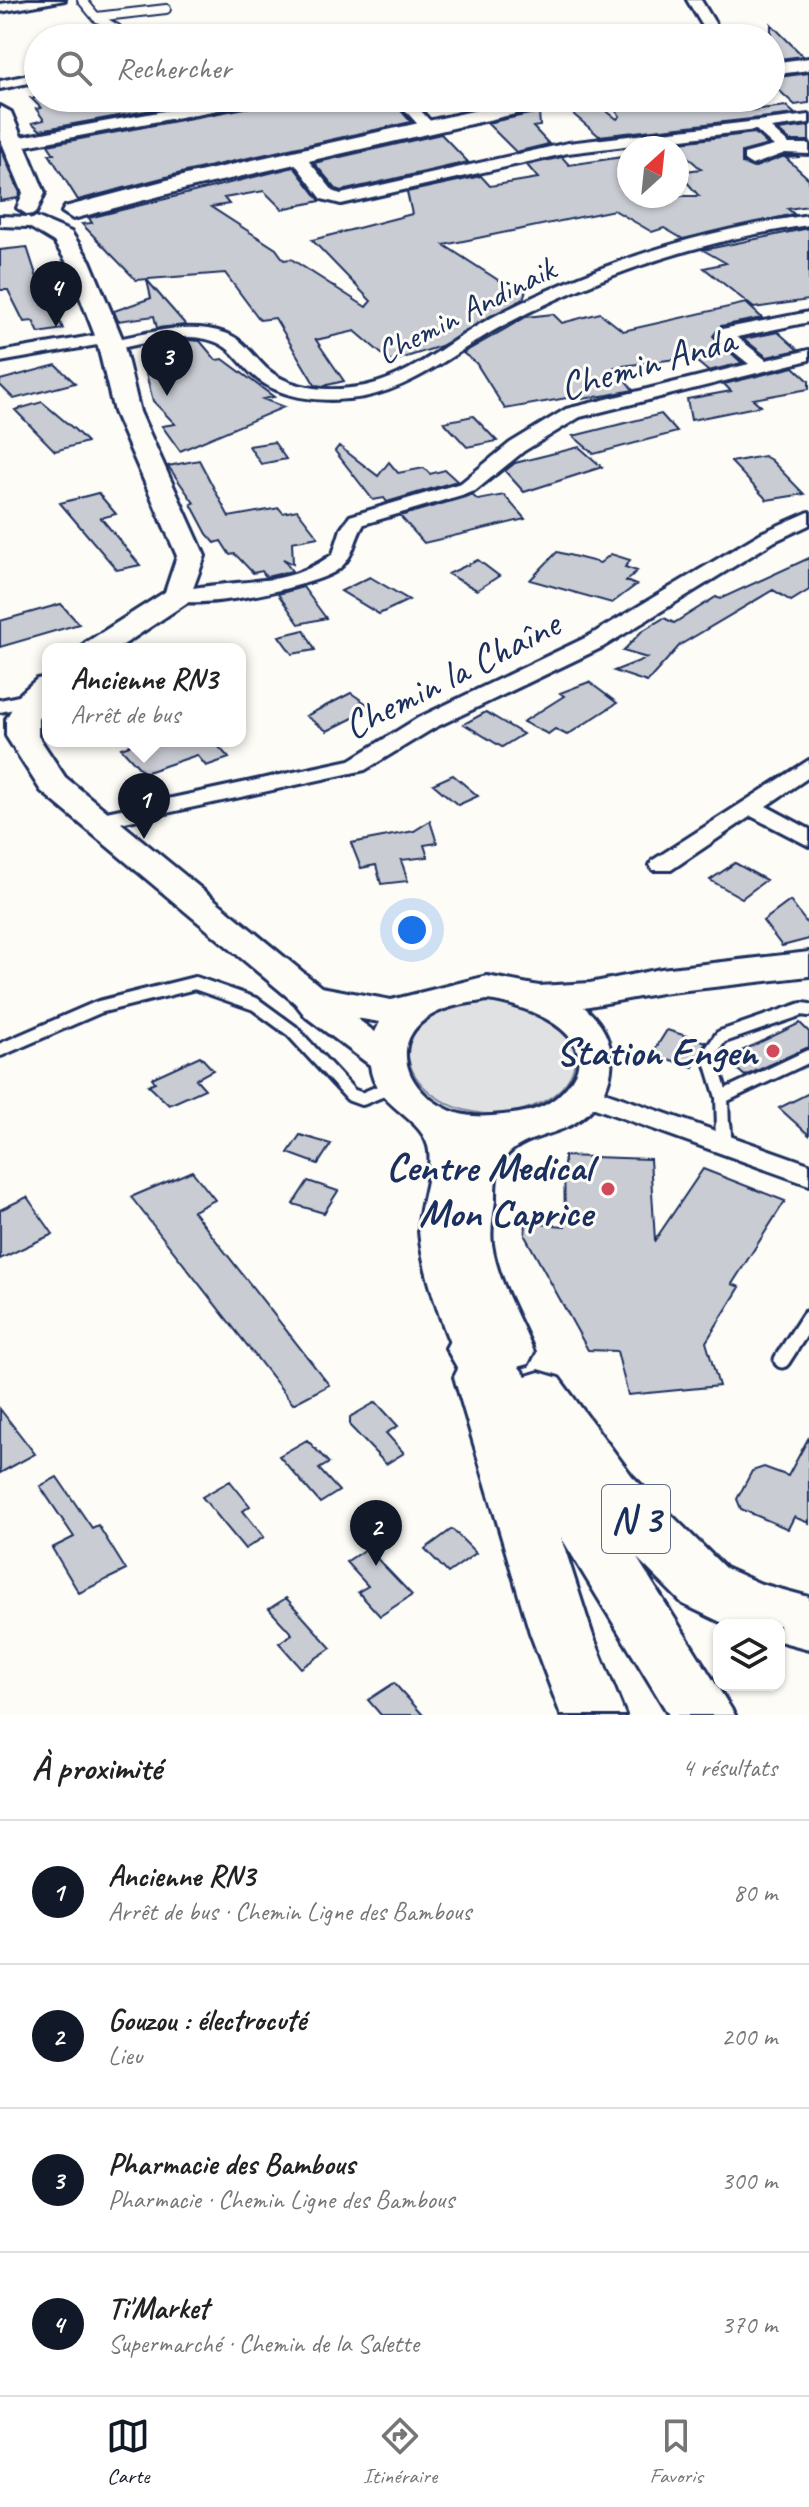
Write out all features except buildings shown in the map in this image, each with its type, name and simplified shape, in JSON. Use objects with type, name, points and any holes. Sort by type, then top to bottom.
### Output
[{"type":"highway","name":"N 3","points":[[501,1369],[584,1524],[703,1715]]},
{"type":"highway","name":"N 3","points":[[501,1369],[556,1420],[611,1493],[704,1586],[749,1607],[809,1623]]},
{"type":"highway","name":"N 3","points":[[501,1369],[557,1619],[593,1715]]},
{"type":"main road","points":[[785,67],[809,64]]},
{"type":"main road","points":[[0,112],[30,212]]},
{"type":"main road","points":[[30,212],[65,216],[106,201],[496,112]]},
{"type":"main road","points":[[30,212],[65,216]]},
{"type":"main road","points":[[65,216],[78,261],[110,342],[127,412],[191,556],[178,596],[105,643]]},
{"type":"main road","points":[[27,697],[22,736],[53,784],[308,995],[388,1072],[412,1106],[439,1121],[487,1131],[513,1130],[542,1123],[567,1111],[585,1094],[595,1072],[594,1048],[583,1027],[565,1010],[540,997],[515,990],[474,989],[436,996],[414,1008],[392,1030],[388,1072]]},
{"type":"main road","points":[[540,997],[590,995],[661,981],[809,964]]},
{"type":"main road","points":[[583,1027],[661,981]]},
{"type":"main road","points":[[308,995],[391,1012],[414,1008]]},
{"type":"main road","name":"N 3","points":[[439,1121],[449,1151],[439,1227],[451,1281],[501,1369]]},
{"type":"main road","name":"N 3","points":[[501,1369],[471,1241],[477,1173],[485,1154],[513,1130]]},
{"type":"street","points":[[5,6],[58,0]]},
{"type":"street","points":[[694,0],[709,24]]},
{"type":"street","points":[[0,85],[24,80]]},
{"type":"street","points":[[8,136],[167,112]]},
{"type":"street","points":[[414,112],[428,127]]},
{"type":"street","points":[[298,157],[328,196],[341,199],[568,148],[809,119]]},
{"type":"street","points":[[759,125],[785,148]]},
{"type":"street","points":[[752,160],[749,157],[755,153],[785,148],[809,149]]},
{"type":"street","points":[[0,220],[30,212]]},
{"type":"street","name":"Chemin Andinaik","points":[[0,357],[110,342],[210,335],[235,345],[259,371],[285,387],[335,394],[363,392],[407,378],[498,322],[608,272],[728,231],[809,220]]},
{"type":"street","points":[[763,367],[725,336],[809,317]]},
{"type":"street","points":[[785,322],[809,339]]},
{"type":"street","name":"Chemin Anda","points":[[178,596],[237,593],[325,568],[345,551],[350,527],[357,520],[468,487],[517,447],[573,413],[809,355]]},
{"type":"street","name":"Chemin la Chaîne","points":[[97,821],[357,765],[426,723],[595,642],[768,537],[809,518]]},
{"type":"street","points":[[662,865],[809,767]]},
{"type":"street","points":[[750,806],[809,839]]},
{"type":"street","points":[[585,1094],[809,1175]]},
{"type":"lane","points":[[82,0],[96,17],[108,24]]},
{"type":"lane","points":[[96,17],[166,9]]},
{"type":"lane","points":[[0,1050],[99,1007],[195,983],[226,992],[268,1013],[292,1031],[351,1095],[362,1099],[388,1072]]},
{"type":"lane","points":[[724,1144],[722,1097],[709,1054],[721,1037],[802,1009],[809,1010]]},
{"type":"lane","points":[[722,1097],[809,1056]]},
{"type":"lane","points":[[782,1360],[809,1318]]},
{"type":"shaded area","points":[[474,1002],[524,1008],[556,1023],[567,1034],[574,1049],[574,1066],[570,1077],[553,1096],[506,1113],[471,1112],[441,1100],[419,1082],[409,1059],[412,1037],[433,1016]]},
{"type":"place","name":"Ti'Market","points":[[56,327]]},
{"type":"place","name":"Pharmacie des Bambous","points":[[167,396]]},
{"type":"place","name":"Ancienne RN3","points":[[144,839]]},
{"type":"place","name":"Station Engen","points":[[773,1051]]},
{"type":"place","name":"Centre Medical Mon Caprice","points":[[608,1189]]},
{"type":"place","name":"Gouzou : électrocuté","points":[[376,1566]]}]
